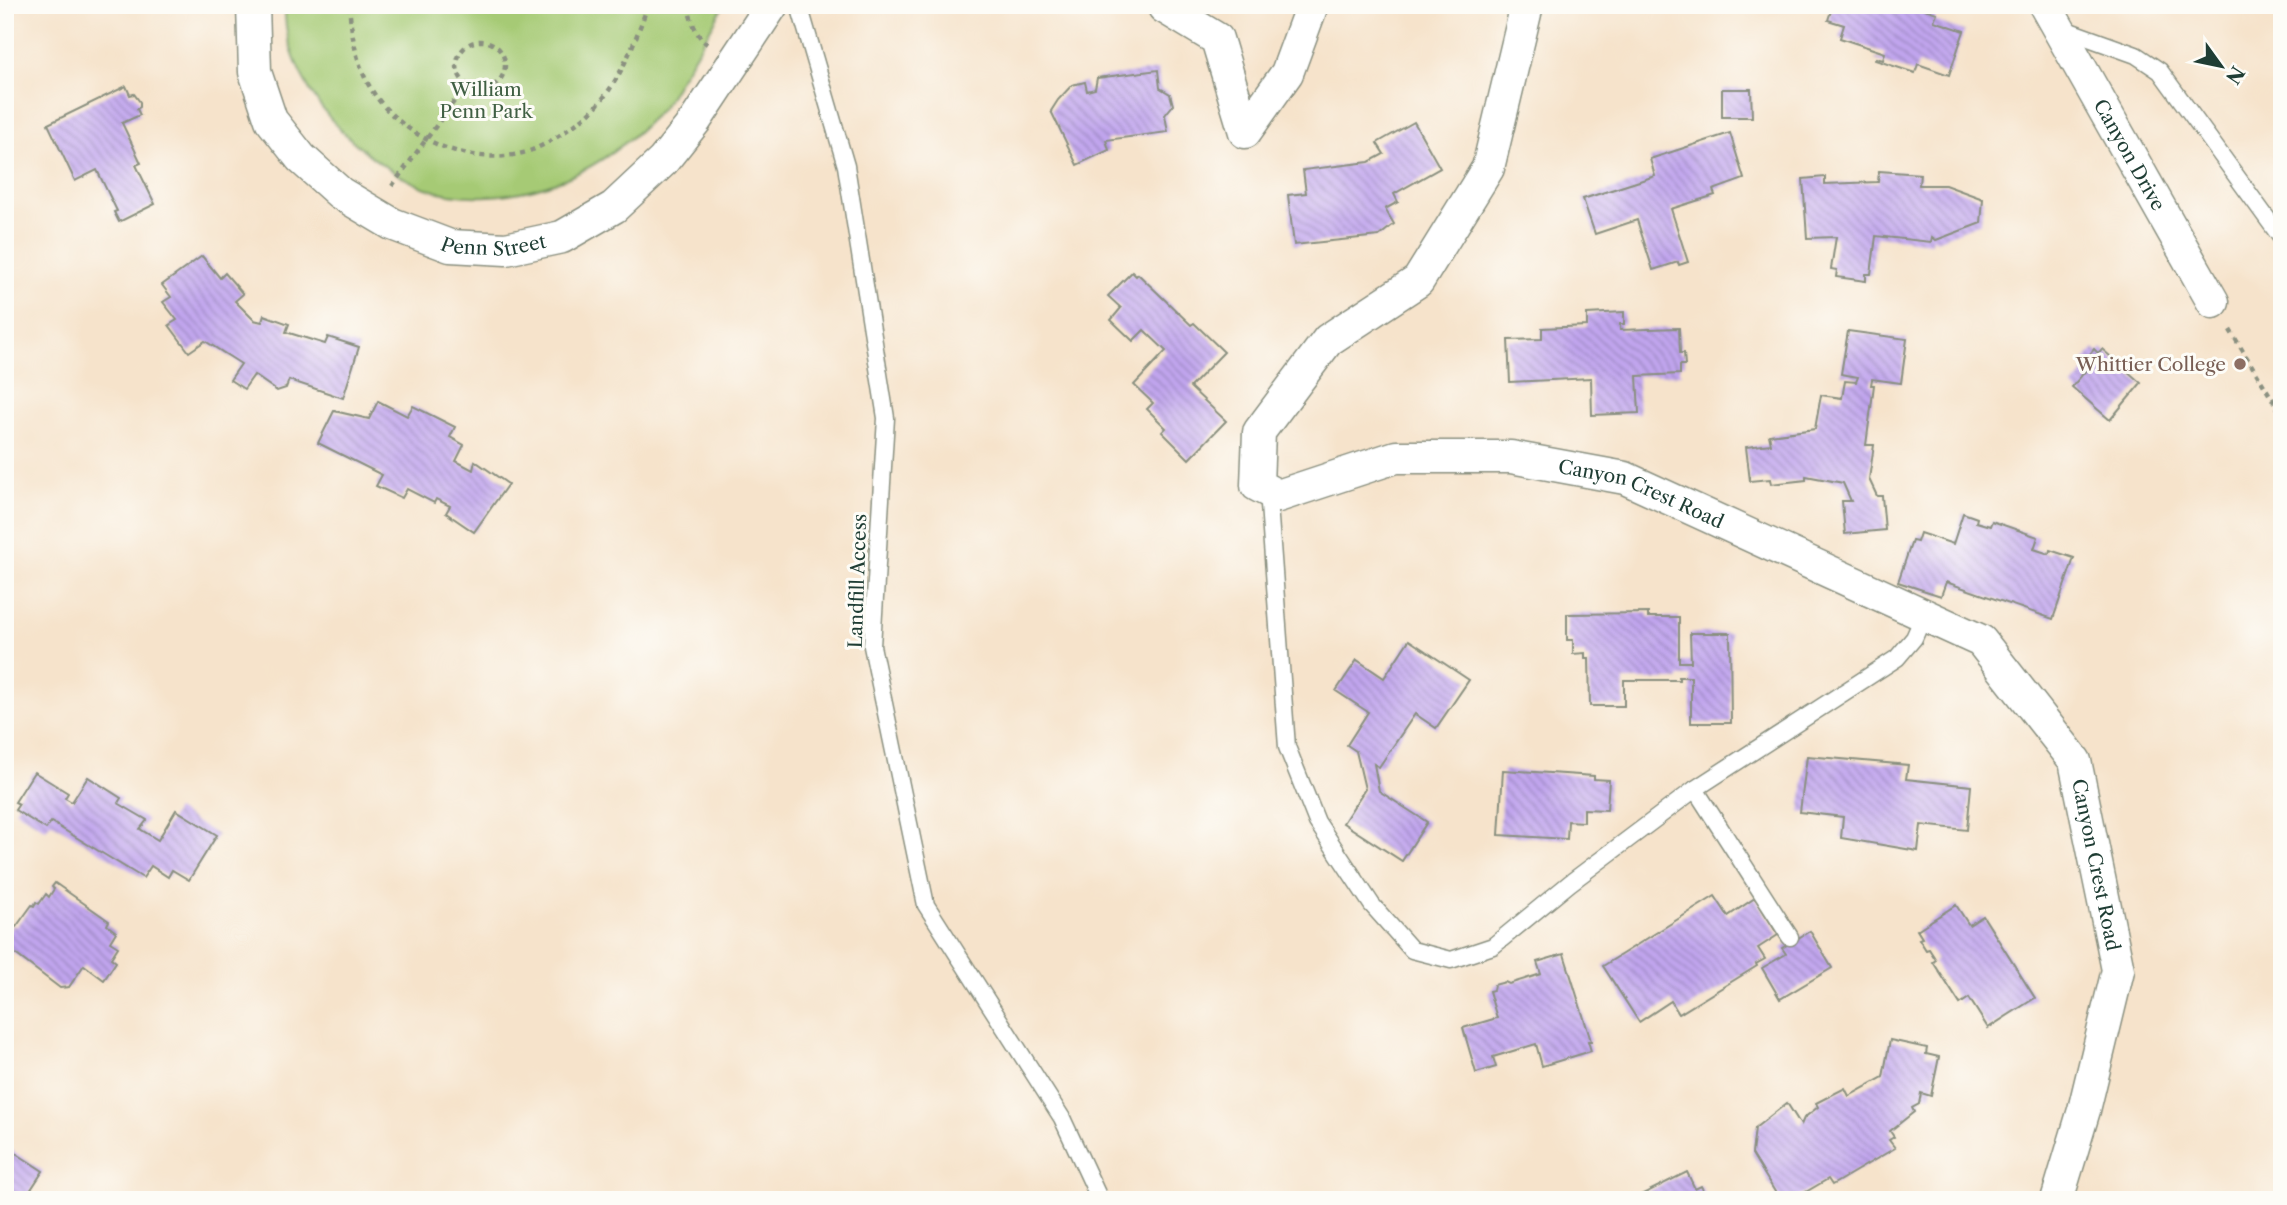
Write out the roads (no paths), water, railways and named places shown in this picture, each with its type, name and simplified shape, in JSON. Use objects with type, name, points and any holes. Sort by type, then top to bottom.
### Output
[{"type":"street","name":"Penn Street","points":[[253,5],[255,72],[271,120],[301,158],[340,193],[392,224],[450,246],[506,249],[562,237],[614,207],[663,161],[695,121],[772,5]]},
{"type":"street","points":[[1164,7],[1217,39],[1245,132],[1287,73],[1312,5]]},
{"type":"street","points":[[1268,491],[1257,485],[1259,432],[1328,340],[1418,281],[1488,168],[1527,5]]},
{"type":"street","name":"Canyon Drive","points":[[2052,16],[2213,302]]},
{"type":"street","name":"Canyon Crest Road","points":[[1268,491],[1278,496],[1396,457],[1511,457],[1625,478],[1981,641],[2075,761],[2118,970],[2084,1110],[2057,1200]]},
{"type":"lane","name":"Landfill Access","points":[[799,5],[846,166],[886,418],[872,646],[926,905],[1062,1118],[1100,1200]]},
{"type":"lane","points":[[2052,16],[2136,55],[2160,71],[2282,239]]},
{"type":"lane","points":[[1268,491],[1287,747],[1317,822],[1372,905],[1412,950],[1451,960],[1493,946],[1570,883],[1695,789],[1897,658],[1914,638],[1924,615]]},
{"type":"lane","points":[[1695,789],[1790,937]]},
{"type":"place","name":"Whittier College","points":[[2240,364]]},
{"type":"park label","name":"William Penn Park","points":[[486,100]]}]
